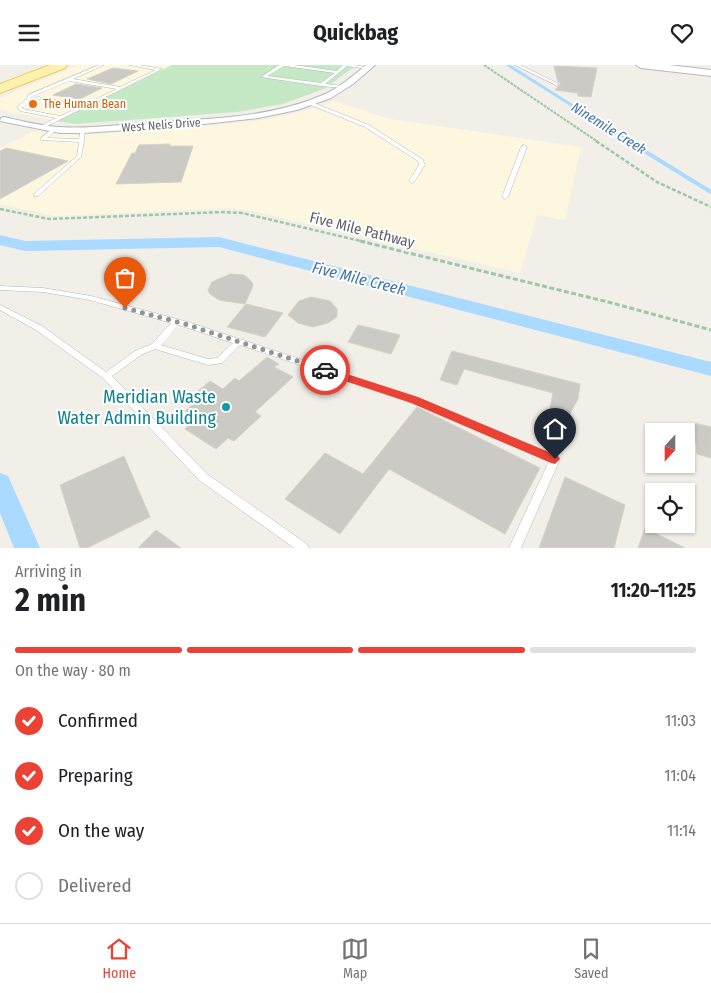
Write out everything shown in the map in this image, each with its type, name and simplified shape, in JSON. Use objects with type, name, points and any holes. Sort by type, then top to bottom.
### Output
[{"type":"main road","points":[[0,89],[61,65]]},
{"type":"main road","points":[[641,65],[711,73]]},
{"type":"street","name":"West Nelis Drive","points":[[1,119],[55,129],[83,130],[225,120],[281,111],[313,102],[343,87],[369,66]]},
{"type":"lane","points":[[19,107],[34,93],[102,65]]},
{"type":"lane","points":[[131,65],[160,69]]},
{"type":"lane","points":[[41,127],[165,65]]},
{"type":"lane","points":[[338,72],[283,65],[263,77],[343,87]]},
{"type":"lane","points":[[321,85],[346,65],[369,66]]},
{"type":"lane","points":[[517,65],[557,84]]},
{"type":"lane","points":[[69,80],[121,88]]},
{"type":"lane","points":[[34,93],[34,96],[38,98],[84,106]]},
{"type":"lane","points":[[19,107],[38,98]]},
{"type":"lane","points":[[313,102],[359,123],[420,160],[422,165],[412,181]]},
{"type":"lane","points":[[19,107],[22,110],[61,117]]},
{"type":"lane","points":[[55,129],[44,136],[43,139],[82,141]]},
{"type":"lane","points":[[36,195],[79,157],[83,130]]},
{"type":"lane","points":[[505,197],[524,147]]},
{"type":"lane","points":[[0,288],[43,289],[91,298],[176,322],[415,400],[555,459],[515,548]]},
{"type":"lane","points":[[0,307],[39,328],[106,376],[203,477],[303,548]]},
{"type":"lane","points":[[106,376],[138,353],[155,346],[176,322]]},
{"type":"lane","points":[[155,346],[208,362],[219,361],[239,342]]},
{"type":"path","points":[[484,65],[656,182],[711,207]]},
{"type":"path","name":"Five Mile Pathway","points":[[0,209],[49,219],[224,212],[242,213],[612,303],[711,330]]},
{"type":"shaded area","points":[[78,65],[172,65],[57,121],[0,110],[0,98]]},
{"type":"shaded area","points":[[334,101],[390,119],[581,147],[565,220],[537,215],[520,273],[252,211],[231,208],[54,216],[0,204],[0,148],[34,131],[78,135],[229,124],[270,119],[304,111]]},
{"type":"green space","points":[[172,65],[356,65],[326,88],[283,104],[237,112],[75,124],[57,121]]},
{"type":"building","points":[[554,66],[597,68],[591,97],[555,90],[561,83],[558,82]]},
{"type":"building","points":[[113,68],[138,71],[111,84],[87,79]]},
{"type":"building","points":[[76,84],[102,88],[80,99],[53,95]]},
{"type":"building","points":[[170,144],[169,146],[193,146],[181,182],[116,184],[132,153],[135,153],[139,145]]},
{"type":"building","points":[[6,148],[68,161],[0,199],[0,151]]},
{"type":"building","points":[[230,274],[244,275],[252,282],[253,286],[245,304],[219,300],[210,294],[208,290],[212,282]]},
{"type":"building","points":[[311,297],[330,301],[337,309],[337,317],[328,323],[313,327],[298,323],[288,315],[299,301]]},
{"type":"building","points":[[246,304],[283,313],[265,337],[227,327]]},
{"type":"building","points":[[358,325],[400,335],[391,354],[348,342]]},
{"type":"building","points":[[452,351],[580,384],[578,399],[567,419],[549,414],[553,393],[464,369],[457,385],[440,380]]},
{"type":"building","name":"Meridian Waste Water Admin Building","points":[[267,357],[279,364],[274,367],[293,377],[255,412],[261,416],[234,441],[228,438],[216,449],[185,429],[197,419],[185,411],[196,402],[193,401],[201,394],[197,392],[210,381],[223,389],[235,378],[239,381]]},
{"type":"building","points":[[417,407],[540,468],[505,534],[389,469],[340,534],[285,499],[325,453],[363,474]]},
{"type":"building","points":[[695,423],[711,427],[711,458],[697,454]]},
{"type":"building","points":[[124,456],[150,517],[87,548],[80,548],[60,485]]},
{"type":"building","points":[[565,477],[625,505],[614,548],[539,548]]},
{"type":"building","points":[[645,528],[645,533],[655,533],[685,548],[638,548]]},
{"type":"building","points":[[156,530],[181,548],[138,548]]},
{"type":"waterway","name":"Ninemile Creek","points":[[508,65],[630,142]]},
{"type":"waterway","name":"Ninemile Creek","points":[[628,141],[711,192]]},
{"type":"waterway","name":"Five Mile Creek","points":[[0,240],[25,246],[219,242],[711,369]]},
{"type":"waterway","points":[[0,483],[27,548]]},
{"type":"way so far","points":[[125,308],[185,324],[325,370]]},
{"type":"place","name":"The Human Bean","points":[[33,104]]},
{"type":"place","name":"Meridian Waste Water Admin Building","points":[[226,407]]},
{"type":"route","points":[[325,370],[415,400],[555,459]]}]
